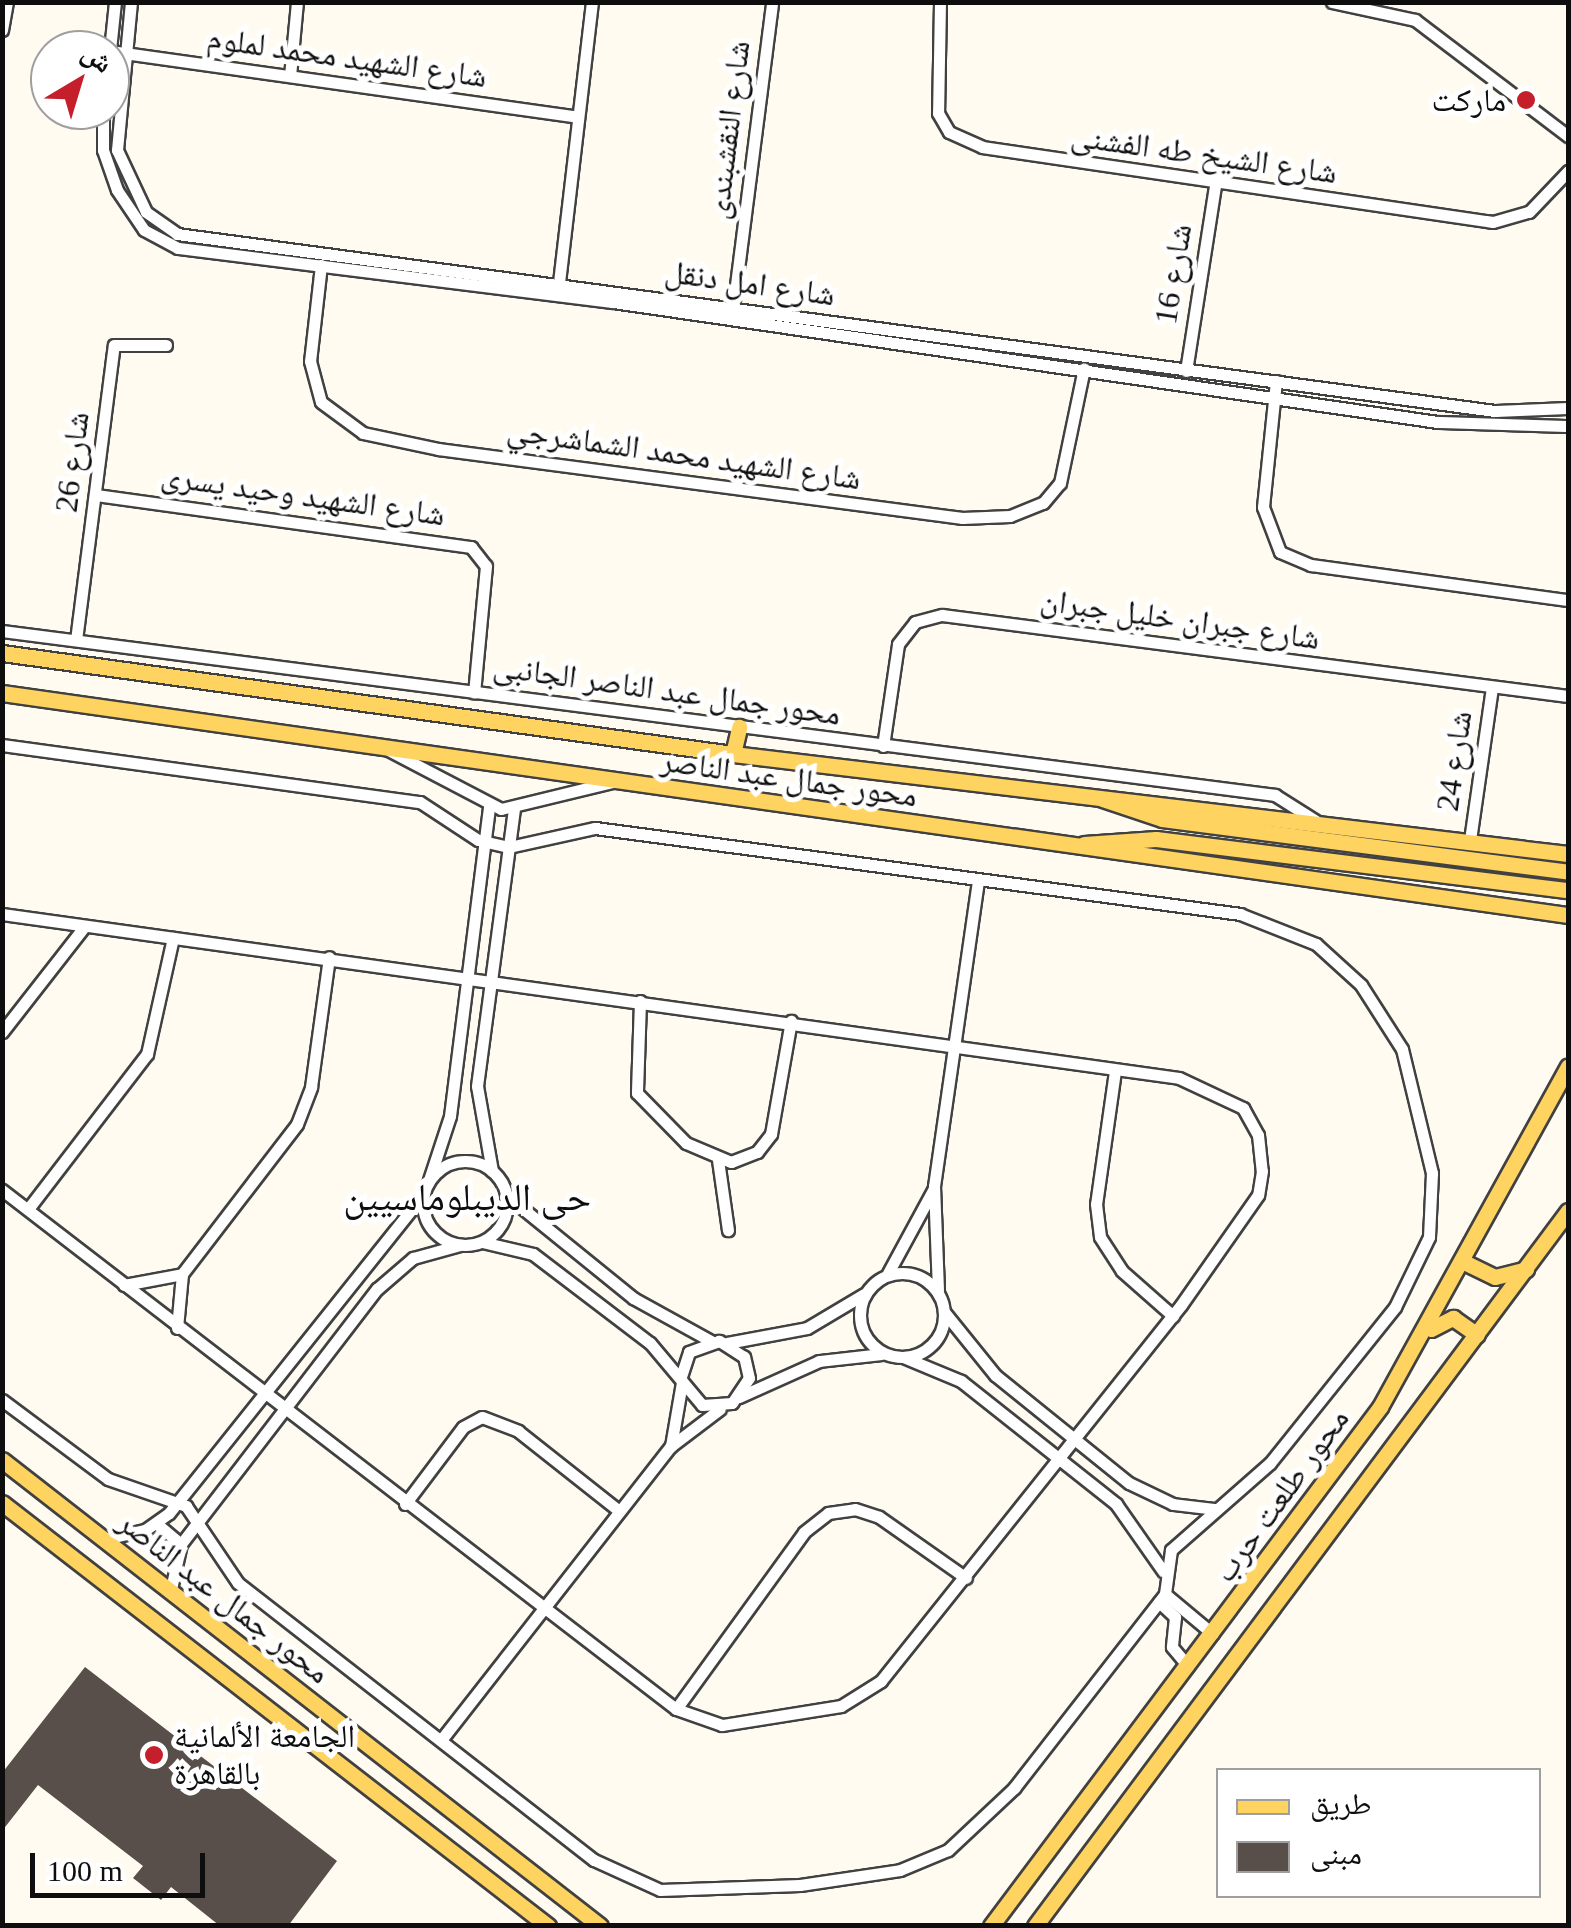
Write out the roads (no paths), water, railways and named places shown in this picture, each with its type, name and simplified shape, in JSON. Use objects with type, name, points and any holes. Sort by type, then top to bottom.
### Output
[{"type":"main road","name":"محور جمال عبد الناصر","points":[[2,653],[733,754],[1094,794],[1568,854]]},
{"type":"main road","name":"محور جمال عبد الناصر","points":[[2,693],[1568,915]]},
{"type":"main road","points":[[733,754],[739,727]]},
{"type":"main road","points":[[1094,794],[1162,820],[1568,872]]},
{"type":"main road","points":[[1076,847],[1156,839],[1568,890]]},
{"type":"main road","name":"محور طلعت حرب","points":[[991,1926],[1213,1634],[1427,1332],[1568,1067]]},
{"type":"main road","name":"محور طلعت حرب","points":[[1034,1926],[1568,1211]]},
{"type":"main road","points":[[1466,1263],[1495,1277],[1526,1270]]},
{"type":"main road","points":[[1427,1332],[1453,1318],[1477,1335]]},
{"type":"main road","name":"محور جمال عبد الناصر","points":[[2,1460],[600,1926]]},
{"type":"main road","points":[[7,1507],[33,1483]]},
{"type":"main road","name":"محور جمال عبد الناصر","points":[[7,1507],[548,1926]]},
{"type":"street","points":[[2,30],[6,2]]},
{"type":"street","points":[[112,30],[115,2]]},
{"type":"street","name":"شارع امل دنقل","points":[[128,30],[132,2]]},
{"type":"street","points":[[290,76],[298,2]]},
{"type":"street","points":[[556,300],[592,2]]},
{"type":"street","name":"شارع النقشبندى","points":[[731,324],[772,2]]},
{"type":"street","name":"شارع الشيخ طه الفشنى","points":[[940,2],[934,92],[949,132],[982,148],[1215,186],[1492,222],[1529,212],[1568,172]]},
{"type":"street","points":[[1332,2],[1415,20],[1568,136]]},
{"type":"street","name":"شارع الشهيد محمد لملوم","points":[[130,54],[577,116]]},
{"type":"street","name":"شارع امل دنقل","points":[[105,130],[109,173],[157,240],[322,262],[558,285],[1494,411],[1568,408]]},
{"type":"street","name":"شارع امل دنقل","points":[[117,130],[146,212],[192,238],[556,300],[1273,399],[1491,427],[1568,426]]},
{"type":"street","name":"شارع 16","points":[[1186,370],[1215,186]]},
{"type":"street","name":"شارع الشهيد محمد الشماشرجي","points":[[322,262],[310,361],[321,402],[363,433],[456,452],[962,518],[1010,516],[1043,503],[1060,483],[1086,358]]},
{"type":"street","name":"شارع 26","points":[[76,640],[114,345],[166,345]]},
{"type":"street","points":[[1276,382],[1263,508],[1270,540],[1285,556],[1568,600]]},
{"type":"street","name":"شارع الشهيد وحيد يسرى","points":[[96,495],[471,548],[486,566],[474,692]]},
{"type":"street","name":"شارع جبران خليل جبران","points":[[883,746],[898,644],[915,622],[942,614],[1568,696]]},
{"type":"street","name":"محور جمال عبد الناصر الجانبى","points":[[2,631],[1275,794],[1316,821]]},
{"type":"street","name":"شارع 24","points":[[1470,840],[1492,688]]},
{"type":"street","points":[[2,745],[420,802],[487,844],[509,847],[595,828],[1240,914],[1292,930],[1360,985],[1408,1064],[1432,1173],[1428,1237],[1411,1281],[1270,1463],[1180,1536],[1163,1571],[1162,1598],[992,1813],[948,1850],[881,1874],[731,1893],[660,1890],[594,1860],[238,1583],[219,1564],[200,1519],[179,1500],[108,1480],[2,1400]]},
{"type":"street","points":[[382,747],[489,806],[514,809],[618,781]]},
{"type":"street","points":[[105,1538],[157,1524],[265,1396],[424,1194],[447,1133],[489,806]]},
{"type":"street","points":[[514,809],[476,1102],[492,1171],[506,1195],[633,1298],[711,1340],[727,1342],[807,1328],[864,1294],[888,1274],[934,1186]]},
{"type":"street","points":[[978,881],[950,1044],[934,1186],[938,1290],[945,1313],[995,1375],[1075,1442],[1159,1500],[1215,1509]]},
{"type":"street","points":[[2,914],[1179,1078],[1231,1096],[1262,1150],[1258,1195],[1061,1461],[901,1659],[856,1699],[735,1725],[676,1709],[2,1190]]},
{"type":"street","points":[[2,1032],[84,927]]},
{"type":"street","points":[[28,1210],[147,1054],[173,938]]},
{"type":"street","points":[[178,1328],[182,1274],[304,1110],[328,958]]},
{"type":"street","points":[[640,1000],[638,1093],[652,1115],[718,1160],[746,1159],[772,1134],[791,1022]]},
{"type":"street","points":[[1115,1071],[1096,1204],[1100,1238],[1122,1271],[1172,1316]]},
{"type":"street","points":[[718,1160],[728,1230]]},
{"type":"street","points":[[429,1180],[452,1163],[492,1171]]},
{"type":"street","points":[[424,1194],[435,1233],[460,1245]]},
{"type":"street","points":[[482,1242],[502,1223],[506,1195]]},
{"type":"street","points":[[171,1589],[181,1544],[388,1276],[426,1252],[482,1242],[532,1254],[682,1379],[702,1405],[724,1406]]},
{"type":"street","points":[[888,1274],[910,1272],[938,1290]]},
{"type":"street","points":[[124,1286],[182,1274]]},
{"type":"street","points":[[864,1294],[862,1329],[886,1354]]},
{"type":"street","points":[[904,1357],[938,1338],[945,1313]]},
{"type":"street","points":[[670,1446],[689,1352],[711,1340]]},
{"type":"street","points":[[727,1342],[748,1367],[739,1398]]},
{"type":"street","points":[[441,1740],[670,1446],[724,1406],[818,1361],[886,1354],[949,1373],[1128,1514],[1163,1571]]},
{"type":"street","points":[[406,1504],[462,1427],[482,1417],[518,1431],[618,1510]]},
{"type":"street","points":[[676,1709],[804,1532],[828,1514],[879,1517],[966,1578]]},
{"type":"street","points":[[157,1524],[181,1544]]},
{"type":"street","points":[[1162,1598],[1213,1634]]},
{"type":"street","points":[[1162,1598],[1175,1616],[1172,1647],[1188,1666]]},
{"type":"place","name":"ماركت","points":[[1526,100]]},
{"type":"place","name":"الجامعة الألمانية بالقاهرة","points":[[154,1755]]},
{"type":"district","name":"حى الديبلوماسيين","points":[[467,1198]]}]
